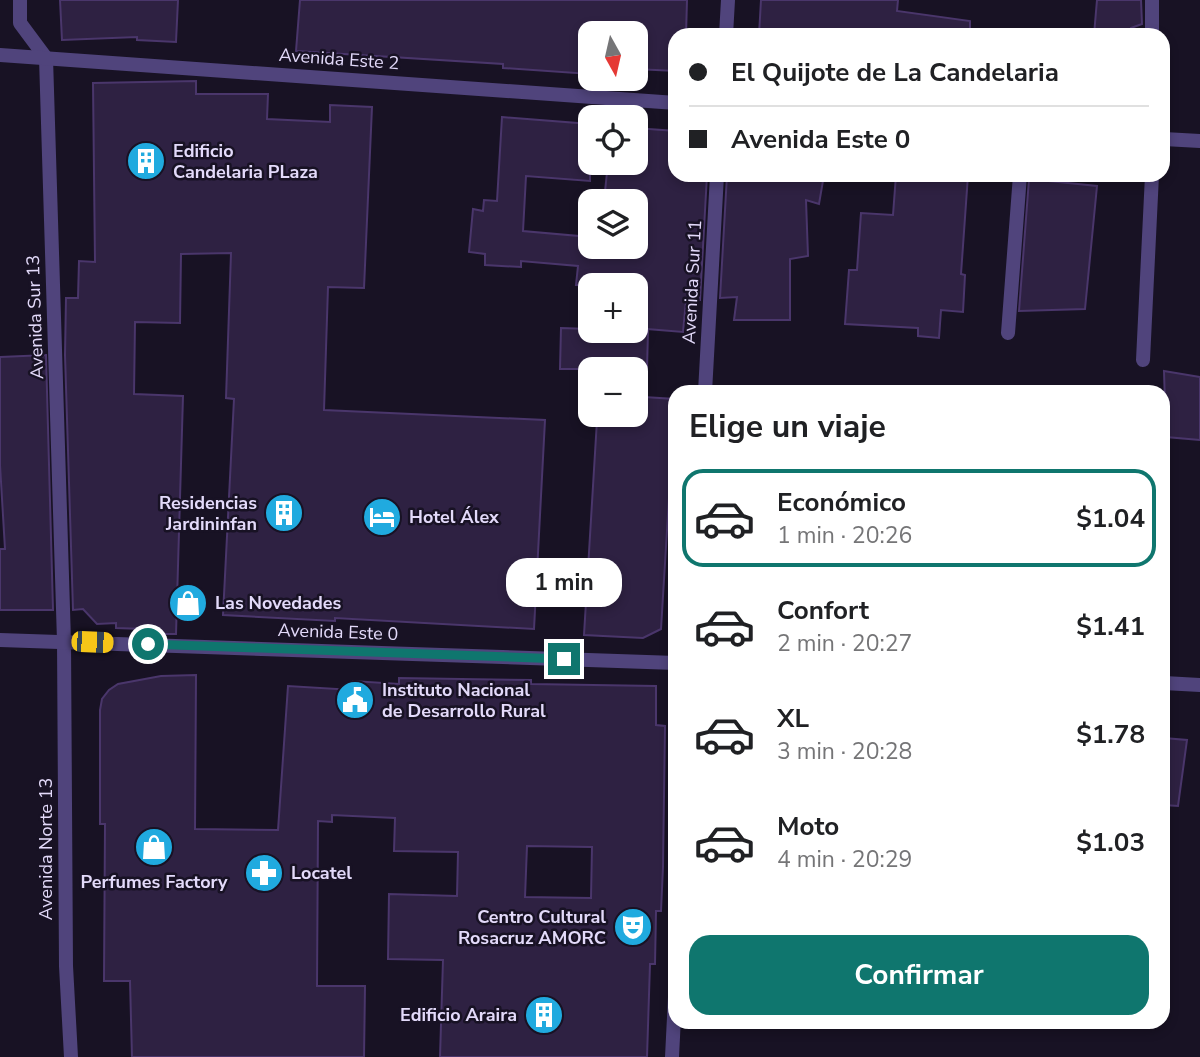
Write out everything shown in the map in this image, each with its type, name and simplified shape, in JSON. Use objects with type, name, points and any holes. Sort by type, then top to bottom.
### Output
[{"type":"street","points":[[20,0],[20,23],[46,58]]},
{"type":"street","points":[[726,28],[728,0]]},
{"type":"street","points":[[1152,0],[1153,28]]},
{"type":"street","name":"Avenida Este 2","points":[[0,55],[668,102]]},
{"type":"street","name":"Avenida Sur 13","points":[[46,58],[64,641]]},
{"type":"street","points":[[1170,139],[1200,141]]},
{"type":"street","name":"Avenida Sur 11","points":[[705,385],[717,182]]},
{"type":"street","points":[[1008,333],[1019,182]]},
{"type":"street","points":[[1143,360],[1152,182]]},
{"type":"street","name":"Avenida Este 0","points":[[0,640],[668,663]]},
{"type":"street","name":"Avenida Norte 13","points":[[64,641],[66,966],[71,1057]]},
{"type":"street","points":[[1170,683],[1200,685]]},
{"type":"street","points":[[672,1057],[673,1029]]},
{"type":"building","points":[[60,0],[178,0],[176,42],[137,40],[137,37],[62,40]]},
{"type":"building","points":[[300,0],[687,0],[686,28],[668,28],[668,71],[648,70],[648,21],[578,21],[578,73],[503,68],[503,64],[296,51]]},
{"type":"building","points":[[761,0],[898,0],[897,11],[970,21],[970,28],[759,28]]},
{"type":"building","points":[[1097,0],[1141,0],[1142,24],[1131,28],[1095,28]]},
{"type":"building","points":[[196,81],[196,94],[268,94],[267,119],[330,122],[330,105],[372,107],[364,288],[328,287],[324,410],[545,420],[534,629],[223,615],[234,399],[226,398],[231,253],[181,254],[180,323],[135,322],[134,394],[183,396],[176,634],[144,634],[144,629],[116,628],[116,623],[97,624],[83,609],[73,610],[65,355],[66,298],[78,298],[79,261],[95,262],[93,83]]},
{"type":"building","points":[[502,117],[578,123],[578,175],[590,175],[590,181],[526,176],[523,231],[578,236],[578,259],[648,259],[648,189],[605,189],[607,175],[648,175],[648,129],[668,130],[668,182],[707,182],[700,300],[686,301],[683,332],[648,329],[648,273],[578,273],[576,285],[578,266],[521,261],[521,267],[485,265],[485,254],[469,252],[473,209],[483,211],[484,200],[497,201]]},
{"type":"building","points":[[727,182],[823,182],[819,204],[806,200],[808,256],[790,259],[790,320],[734,320],[737,297],[720,298]]},
{"type":"building","points":[[895,182],[968,182],[961,274],[965,275],[963,312],[941,310],[939,338],[918,336],[918,328],[845,324],[849,270],[857,270],[861,213],[893,215]]},
{"type":"building","points":[[1029,182],[1097,186],[1085,309],[1019,311]]},
{"type":"building","points":[[561,328],[578,329],[578,343],[648,343],[647,357],[578,357],[578,369],[560,369]]},
{"type":"building","points":[[46,355],[53,610],[0,610],[0,549],[5,549],[0,465],[0,357]]},
{"type":"building","points":[[1164,371],[1200,377],[1200,440],[1170,437],[1170,385],[1164,385]]},
{"type":"building","points":[[648,397],[668,399],[668,514],[661,629],[643,638],[584,635],[597,427],[648,427]]},
{"type":"building","points":[[196,675],[195,829],[278,830],[288,686],[353,690],[353,681],[399,684],[399,678],[531,680],[531,684],[656,686],[656,725],[665,726],[663,867],[661,911],[656,911],[655,964],[650,964],[647,1057],[440,1057],[443,960],[388,959],[389,894],[457,896],[458,852],[394,851],[395,818],[332,815],[332,822],[318,821],[317,986],[365,986],[364,1057],[132,1057],[130,981],[104,981],[105,824],[100,824],[100,710],[102,699],[118,684],[161,676]],"holes":[[[527,846],[592,847],[591,898],[525,897]]]},
{"type":"building","points":[[1170,739],[1187,740],[1178,806],[1170,805]]},
{"type":"place","name":"Edificio Candelaria PLaza","points":[[146,161]]},
{"type":"place","name":"Residencias Jardininfan","points":[[284,513]]},
{"type":"place","name":"Hotel Álex","points":[[382,517]]},
{"type":"place","name":"Las Novedades","points":[[188,603]]},
{"type":"place","name":"Instituto Nacional de Desarrollo Rural","points":[[355,700]]},
{"type":"place","name":"Perfumes Factory","points":[[154,847]]},
{"type":"place","name":"Locatel","points":[[264,873]]},
{"type":"place","name":"Centro Cultural Rosacruz AMORC","points":[[633,927]]},
{"type":"place","name":"Edificio Araira","points":[[544,1015]]},
{"type":"route","points":[[148,644],[564,659]]}]
